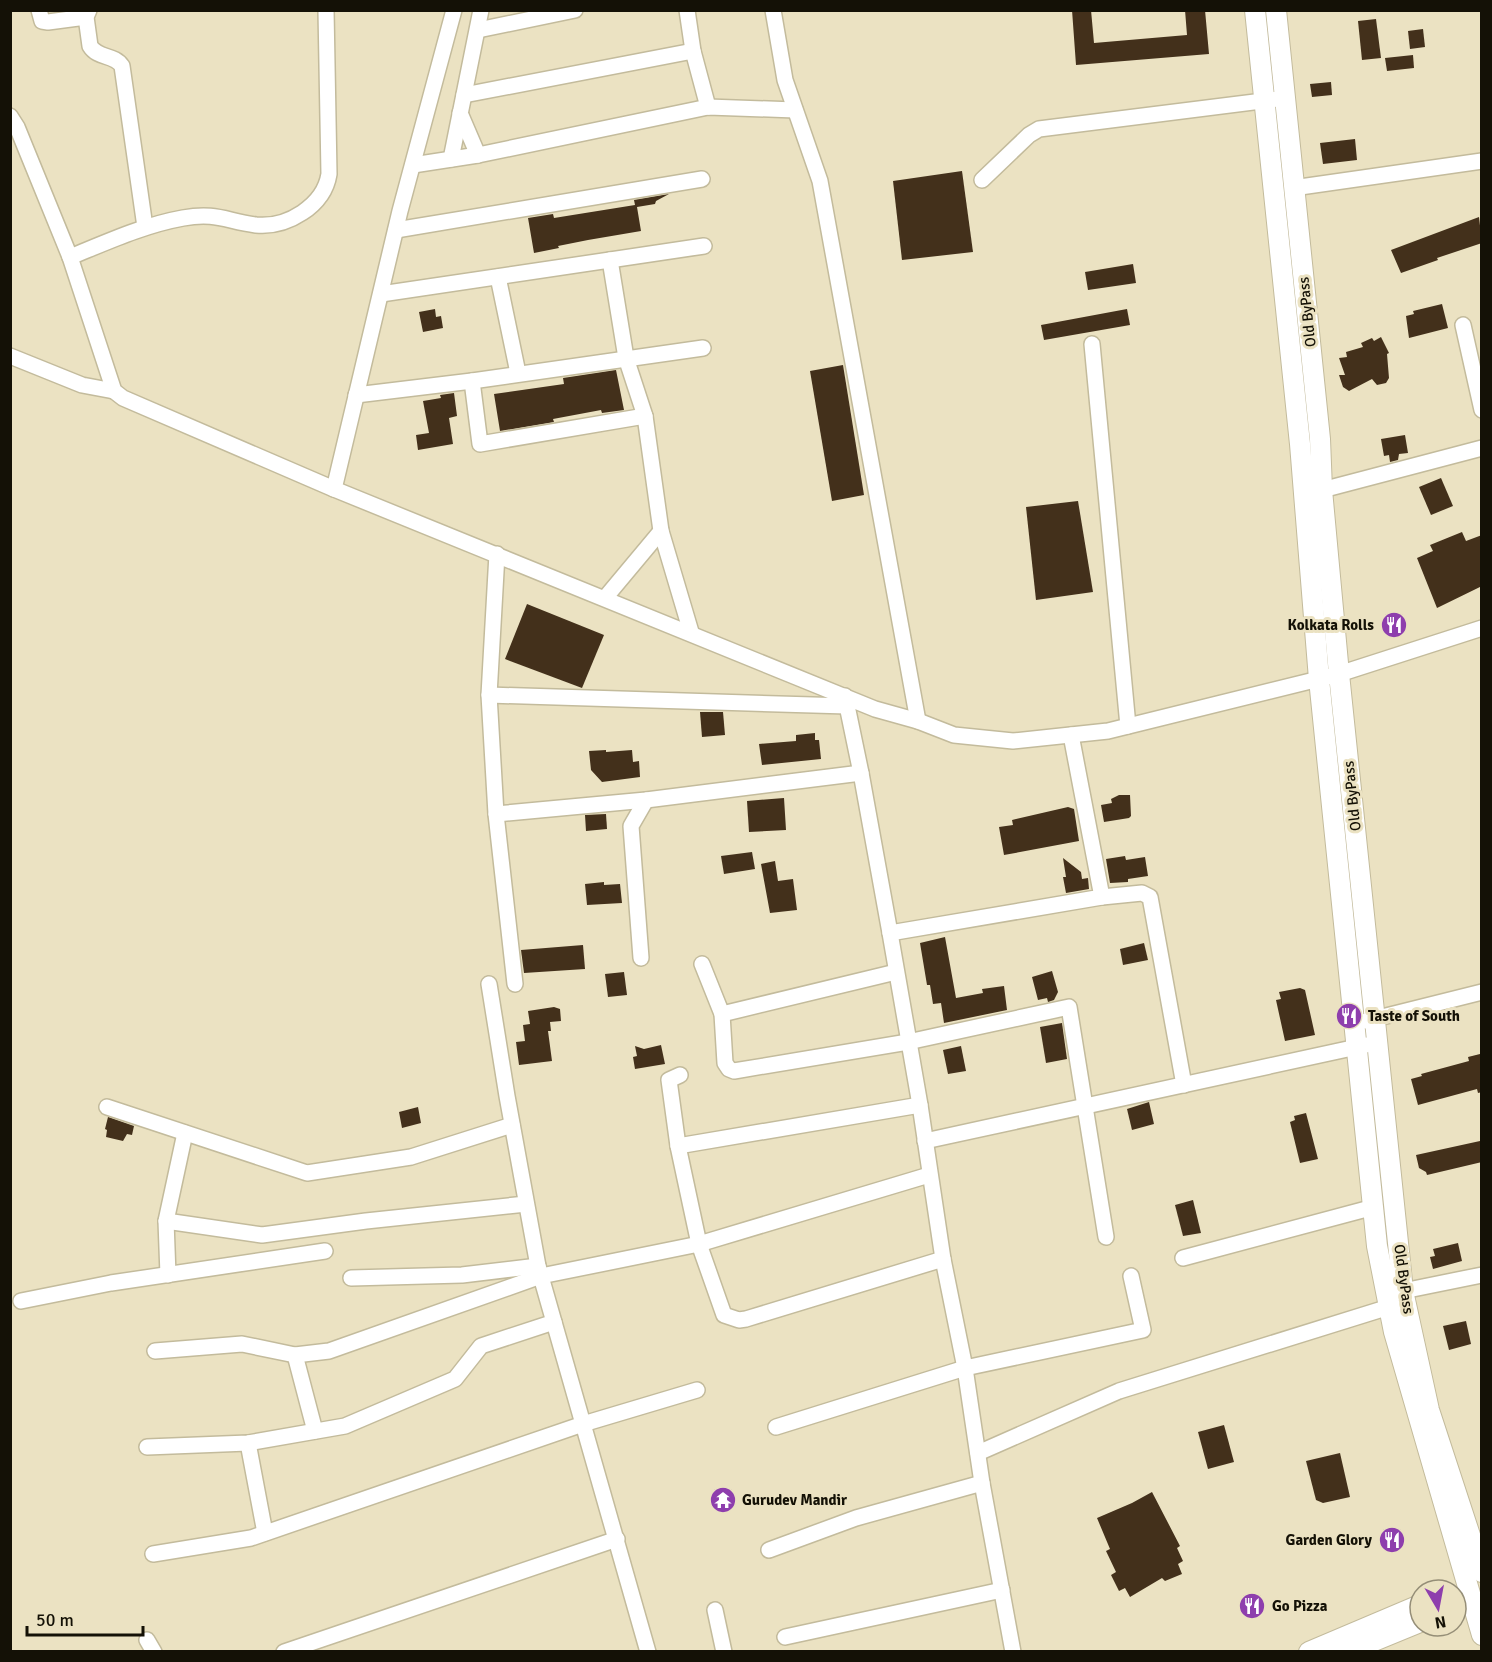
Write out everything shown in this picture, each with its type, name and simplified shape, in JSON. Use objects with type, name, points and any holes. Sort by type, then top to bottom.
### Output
[{"type":"main road","points":[[1255,10],[1300,444],[1319,679],[1377,1246],[1394,1332],[1482,1635]]},
{"type":"main road","name":"Old ByPass","points":[[1281,11],[1293,188],[1320,439],[1322,490],[1339,674],[1403,1291],[1429,1410],[1482,1572]]},
{"type":"main road","points":[[1300,444],[1320,439]]},
{"type":"main road","points":[[1309,1652],[1408,1610]]},
{"type":"main road","points":[[1347,1652],[1408,1627]]},
{"type":"street","points":[[39,10],[42,21],[48,22],[87,14],[92,51],[118,60],[122,66],[145,227]]},
{"type":"street","points":[[70,257],[162,222],[200,215],[216,215],[256,225],[272,224],[304,213],[323,192],[329,174],[326,10]]},
{"type":"street","points":[[334,489],[396,230],[454,10]]},
{"type":"street","points":[[451,159],[481,10]]},
{"type":"street","points":[[478,30],[575,10]]},
{"type":"street","points":[[687,10],[693,51],[708,107]]},
{"type":"street","points":[[773,10],[784,80],[820,181],[918,721]]},
{"type":"street","points":[[464,95],[693,51]]},
{"type":"street","points":[[982,180],[1029,135],[1039,129],[1286,98]]},
{"type":"street","points":[[413,165],[477,155],[708,107],[795,110]]},
{"type":"street","points":[[460,113],[477,155]]},
{"type":"street","points":[[10,116],[17,127],[70,257],[114,391]]},
{"type":"street","points":[[1293,188],[1482,161]]},
{"type":"street","points":[[396,230],[702,179]]},
{"type":"street","points":[[381,294],[704,246]]},
{"type":"street","points":[[609,260],[626,358],[645,416],[660,531],[691,632]]},
{"type":"street","points":[[498,277],[518,373]]},
{"type":"street","points":[[1463,325],[1482,410]]},
{"type":"street","points":[[1092,344],[1128,726]]},
{"type":"street","points":[[356,395],[703,348]]},
{"type":"street","points":[[10,356],[92,388],[114,391],[123,398],[334,489],[691,632],[846,701],[918,721],[954,735],[1013,741],[1108,731],[1339,674],[1482,628]]},
{"type":"street","points":[[472,381],[480,444],[645,416]]},
{"type":"street","points":[[1322,490],[1482,448]]},
{"type":"street","points":[[605,598],[660,531]]},
{"type":"street","points":[[497,554],[489,695],[496,814],[515,984]]},
{"type":"street","points":[[489,695],[846,701]]},
{"type":"street","points":[[846,701],[890,933],[920,1105],[943,1259],[965,1368],[982,1483],[1012,1652]]},
{"type":"street","points":[[1071,735],[1102,897]]},
{"type":"street","points":[[496,814],[646,800],[861,773]]},
{"type":"street","points":[[641,958],[631,826],[646,800]]},
{"type":"street","points":[[890,933],[1102,897],[1142,893],[1150,897],[1184,1085]]},
{"type":"street","points":[[702,964],[722,1014],[725,1063],[729,1069],[734,1071],[908,1042],[1069,1007],[1106,1237]]},
{"type":"street","points":[[722,1014],[896,972]]},
{"type":"street","points":[[489,984],[526,1204],[540,1271],[617,1539],[642,1650]]},
{"type":"street","points":[[1354,1023],[1482,992]]},
{"type":"street","points":[[925,1141],[1378,1043]]},
{"type":"street","points":[[680,1075],[669,1080],[678,1146],[699,1244],[724,1315],[739,1320],[943,1259]]},
{"type":"street","points":[[678,1146],[920,1105]]},
{"type":"street","points":[[107,1107],[307,1173],[411,1157],[512,1125]]},
{"type":"street","points":[[168,1275],[166,1221],[185,1133]]},
{"type":"street","points":[[351,1278],[540,1271],[699,1244],[929,1175]]},
{"type":"street","points":[[166,1221],[262,1235],[526,1204]]},
{"type":"street","points":[[1183,1258],[1374,1207]]},
{"type":"street","points":[[21,1300],[325,1251]]},
{"type":"street","points":[[155,1351],[242,1344],[295,1355],[329,1351],[540,1271]]},
{"type":"street","points":[[1403,1291],[1482,1275]]},
{"type":"street","points":[[776,1427],[965,1368],[1143,1330],[1131,1276]]},
{"type":"street","points":[[978,1453],[1119,1391],[1389,1308]]},
{"type":"street","points":[[147,1447],[248,1443],[345,1426],[455,1379],[481,1346],[554,1322]]},
{"type":"street","points":[[295,1355],[315,1431]]},
{"type":"street","points":[[153,1554],[250,1538],[583,1424],[697,1390]]},
{"type":"street","points":[[248,1443],[265,1533]]},
{"type":"street","points":[[769,1550],[864,1516],[982,1483]]},
{"type":"street","points":[[284,1652],[617,1539]]},
{"type":"street","points":[[785,1637],[1002,1590]]},
{"type":"street","points":[[715,1610],[724,1652]]},
{"type":"building","points":[[1072,10],[1091,10],[1094,43],[1187,35],[1185,10],[1205,10],[1209,54],[1076,65]]},
{"type":"building","points":[[1376,19],[1381,58],[1362,60],[1358,21]]},
{"type":"building","points":[[1423,29],[1425,47],[1410,49],[1408,31]]},
{"type":"building","points":[[1413,55],[1414,68],[1387,71],[1385,58]]},
{"type":"building","points":[[1331,82],[1332,95],[1312,97],[1310,84]]},
{"type":"building","points":[[1355,139],[1357,160],[1323,164],[1320,143]]},
{"type":"building","points":[[962,171],[973,252],[902,260],[893,181]]},
{"type":"building","points":[[669,194],[656,201],[655,204],[637,207],[641,231],[558,246],[559,248],[534,253],[528,218],[553,214],[554,218],[635,205],[634,200]]},
{"type":"building","points":[[1479,217],[1482,243],[1401,273],[1391,250]]},
{"type":"building","points":[[1133,264],[1136,283],[1088,290],[1085,272]]},
{"type":"building","points":[[1442,304],[1448,328],[1409,338],[1406,316],[1414,314],[1413,311]]},
{"type":"building","points":[[435,309],[436,317],[441,316],[443,328],[423,332],[419,312]]},
{"type":"building","points":[[1127,309],[1130,325],[1044,340],[1041,325]]},
{"type":"building","points":[[1381,337],[1389,353],[1387,354],[1389,378],[1386,383],[1377,385],[1372,379],[1349,391],[1343,387],[1339,375],[1345,375],[1339,358],[1347,357],[1346,352],[1363,347],[1361,343],[1372,338],[1374,341]]},
{"type":"building","points":[[843,365],[864,495],[832,501],[810,371]]},
{"type":"building","points":[[616,370],[624,410],[602,413],[601,410],[553,419],[554,422],[500,431],[494,394],[564,384],[563,378]]},
{"type":"building","points":[[454,393],[457,416],[449,418],[453,444],[418,450],[416,435],[429,433],[423,401]]},
{"type":"building","points":[[1405,435],[1408,453],[1399,454],[1398,460],[1390,462],[1389,455],[1384,456],[1381,439]]},
{"type":"building","points":[[1441,478],[1453,506],[1431,515],[1419,487]]},
{"type":"building","points":[[1078,501],[1093,592],[1036,600],[1026,507]]},
{"type":"building","points":[[1462,532],[1466,541],[1482,535],[1482,586],[1437,608],[1417,558],[1433,551],[1430,545]]},
{"type":"building","points":[[527,604],[604,635],[582,688],[505,659]]},
{"type":"building","points":[[700,712],[723,712],[725,735],[702,737]]},
{"type":"building","points":[[815,733],[815,740],[819,740],[821,759],[762,765],[759,744],[796,741],[796,735]]},
{"type":"building","points":[[606,750],[606,752],[632,750],[633,762],[639,761],[640,777],[602,782],[591,770],[589,751]]},
{"type":"building","points":[[1119,795],[1130,795],[1131,816],[1104,822],[1101,805],[1112,803],[1111,799]]},
{"type":"building","points":[[784,798],[786,830],[749,832],[747,801]]},
{"type":"building","points":[[1068,807],[1074,809],[1079,841],[1004,855],[999,827],[1013,825],[1012,820]]},
{"type":"building","points":[[606,814],[607,829],[586,831],[585,815]]},
{"type":"building","points":[[752,852],[755,869],[724,874],[721,856]]},
{"type":"building","points":[[1125,856],[1126,860],[1145,857],[1148,876],[1128,879],[1128,882],[1110,883],[1106,859]]},
{"type":"building","points":[[1063,858],[1081,872],[1082,879],[1088,878],[1089,889],[1066,893]]},
{"type":"building","points":[[775,861],[778,881],[793,879],[797,910],[770,913],[761,864]]},
{"type":"building","points":[[604,882],[604,885],[620,884],[622,903],[587,905],[585,884]]},
{"type":"building","points":[[945,937],[956,998],[983,993],[982,989],[1004,986],[1007,1010],[944,1023],[941,1003],[933,1004],[930,985],[927,985],[920,943]]},
{"type":"building","points":[[1144,943],[1148,960],[1123,965],[1120,949]]},
{"type":"building","points":[[583,945],[585,969],[524,973],[521,950]]},
{"type":"building","points":[[1052,971],[1058,992],[1054,1000],[1048,1002],[1047,998],[1038,1000],[1032,977]]},
{"type":"building","points":[[624,972],[627,995],[608,997],[605,974]]},
{"type":"building","points":[[1300,988],[1305,990],[1315,1035],[1285,1041],[1276,1000],[1281,999],[1279,992]]},
{"type":"building","points":[[554,1007],[560,1009],[561,1021],[550,1022],[551,1031],[548,1031],[552,1061],[519,1065],[516,1042],[525,1041],[523,1025],[530,1024],[528,1011]]},
{"type":"building","points":[[1062,1023],[1067,1059],[1046,1063],[1040,1027]]},
{"type":"building","points":[[661,1045],[665,1064],[635,1069],[633,1057],[637,1056],[635,1046],[644,1049]]},
{"type":"building","points":[[961,1046],[966,1071],[948,1074],[943,1050]]},
{"type":"building","points":[[1480,1054],[1482,1092],[1478,1093],[1477,1089],[1418,1105],[1411,1079],[1422,1076],[1421,1074],[1469,1061],[1468,1057]]},
{"type":"building","points":[[1149,1102],[1154,1124],[1132,1130],[1127,1109]]},
{"type":"building","points":[[418,1107],[421,1123],[402,1128],[399,1112]]},
{"type":"building","points":[[1306,1113],[1318,1159],[1300,1163],[1290,1122],[1295,1120],[1294,1116]]},
{"type":"building","points":[[108,1117],[134,1126],[132,1135],[127,1134],[123,1141],[106,1137]]},
{"type":"building","points":[[1482,1141],[1482,1162],[1427,1175],[1419,1168],[1416,1155]]},
{"type":"building","points":[[1193,1200],[1201,1233],[1183,1236],[1175,1205]]},
{"type":"building","points":[[1458,1243],[1462,1261],[1433,1269],[1430,1257],[1435,1256],[1433,1249]]},
{"type":"building","points":[[1466,1321],[1471,1344],[1449,1350],[1443,1326]]},
{"type":"building","points":[[1224,1425],[1234,1462],[1208,1469],[1198,1432]]},
{"type":"building","points":[[1340,1453],[1350,1497],[1323,1503],[1316,1500],[1306,1461]]},
{"type":"building","points":[[1152,1492],[1180,1546],[1177,1548],[1183,1561],[1178,1564],[1182,1574],[1165,1581],[1162,1578],[1130,1597],[1125,1588],[1119,1591],[1111,1575],[1116,1572],[1106,1551],[1110,1549],[1097,1518]]},
{"type":"place","name":"Kolkata Rolls","points":[[1394,625]]},
{"type":"place","name":"Taste of South","points":[[1349,1016]]},
{"type":"place","name":"Gurudev Mandir","points":[[723,1500]]},
{"type":"place","name":"Garden Glory","points":[[1392,1540]]},
{"type":"place","name":"Go Pizza","points":[[1252,1606]]}]
